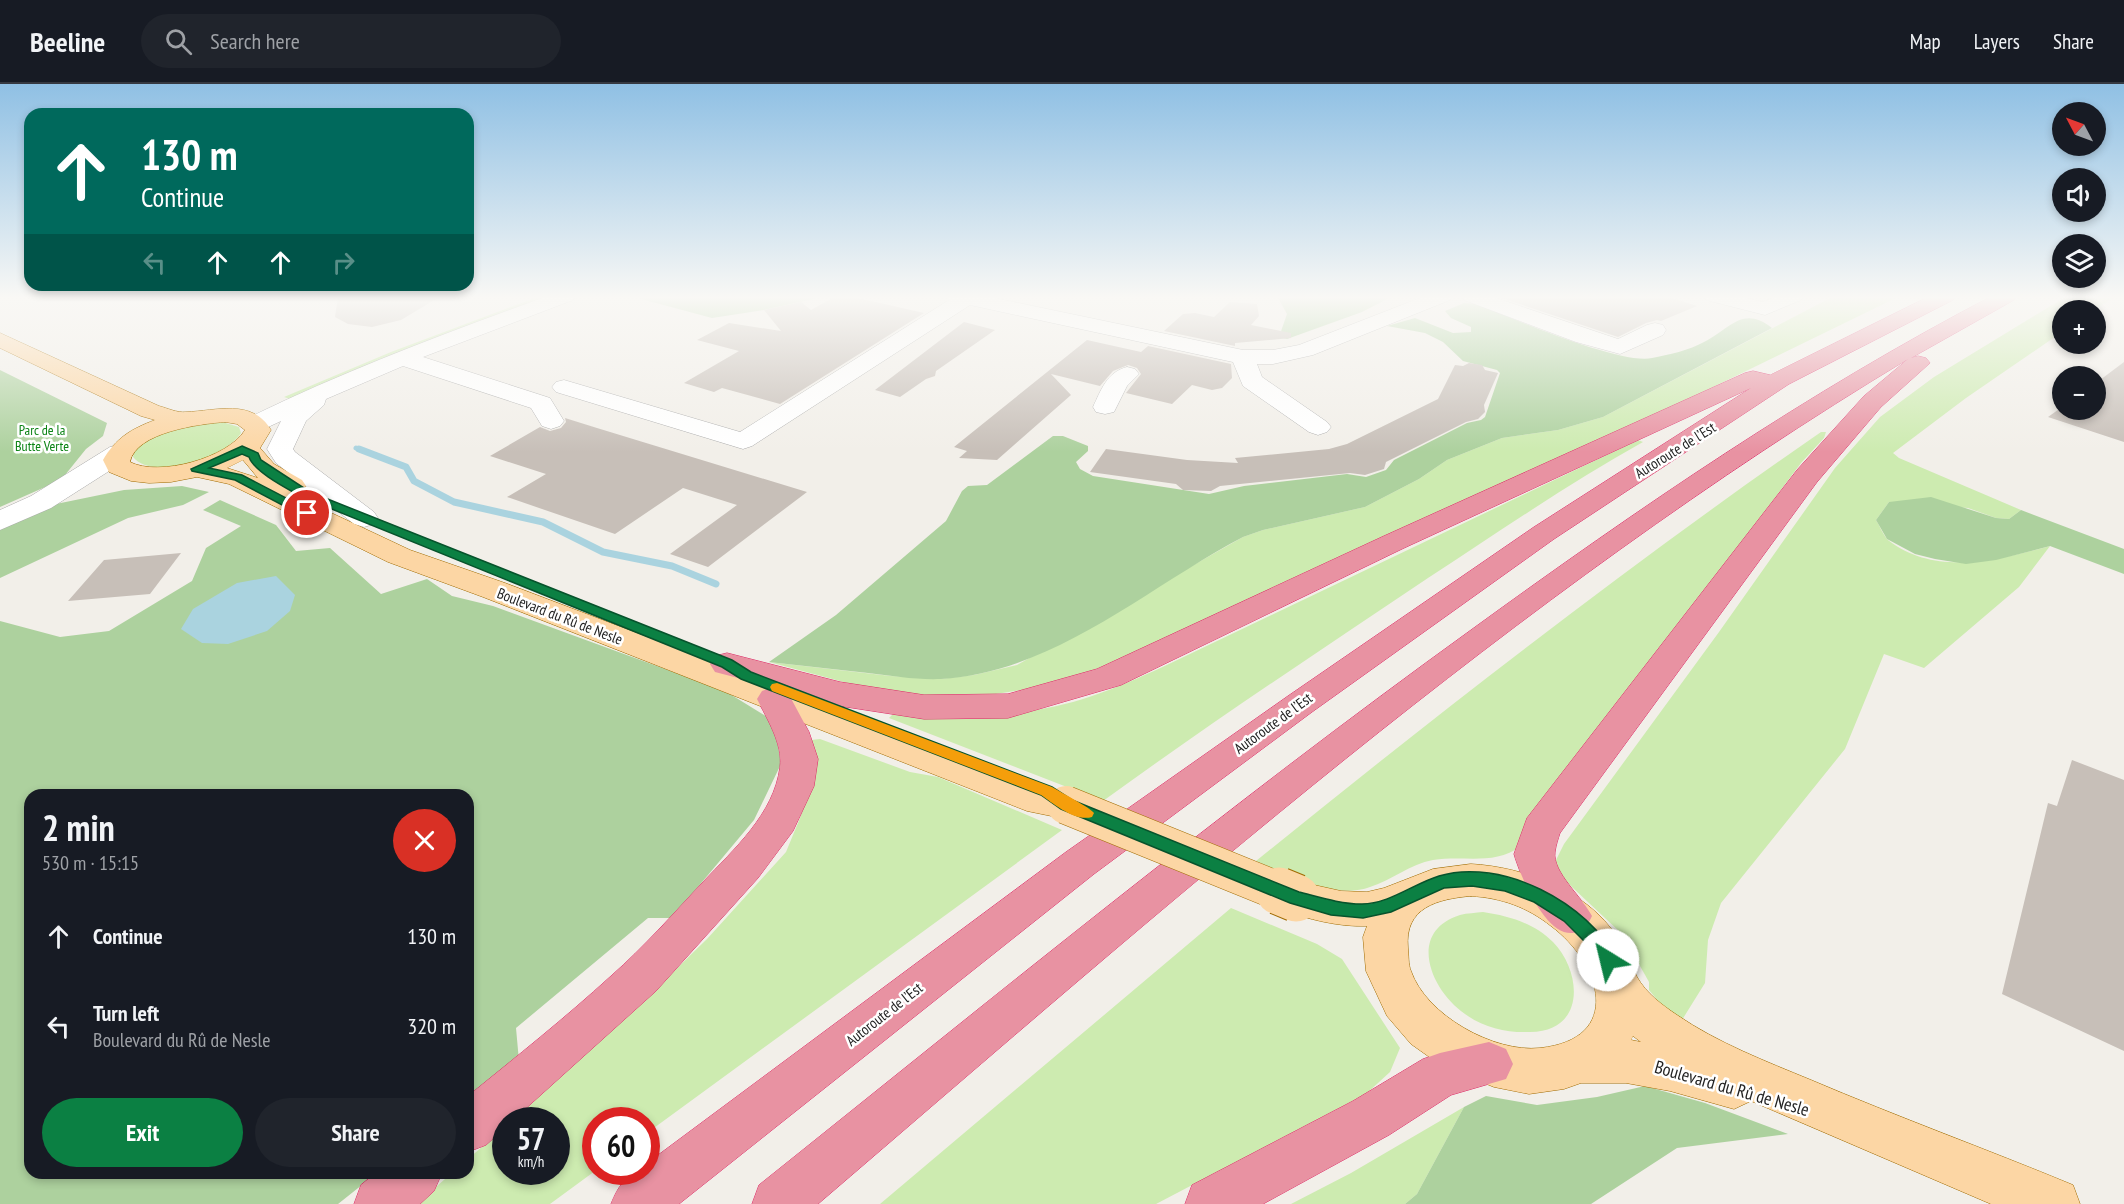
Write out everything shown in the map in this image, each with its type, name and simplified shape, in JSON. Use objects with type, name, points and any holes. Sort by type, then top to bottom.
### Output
[{"type":"highway","name":"Autoroute de l’Est","points":[[637,1204],[1080,863],[1300,704],[1544,533],[1781,380],[1843,348]]},
{"type":"highway","points":[[778,1204],[1135,908],[1353,734],[1594,554],[1805,411],[1911,348]]},
{"type":"highway","points":[[1570,916],[1543,881],[1533,854],[1542,829],[1807,476],[1847,427],[1903,374],[1931,355],[1930,348]]},
{"type":"highway","points":[[727,664],[840,694],[924,707],[1008,706],[1109,677],[1394,542],[1753,378],[1781,380]]},
{"type":"highway","points":[[474,1123],[614,1002],[696,919],[756,852],[780,820],[793,792],[800,764],[792,736],[774,699]]},
{"type":"highway","points":[[1211,1204],[1371,1118],[1440,1075],[1489,1064]]},
{"type":"highway","points":[[380,1204],[409,1179]]},
{"type":"main road","points":[[17,348],[150,411],[182,420]]},
{"type":"main road","points":[[0,355],[118,416],[129,428],[141,435]]},
{"type":"main road","points":[[140,475],[126,472],[116,460],[119,453],[141,435],[182,420],[225,415],[243,417],[256,461],[274,476],[306,495],[727,664],[746,675],[1046,791],[1066,805]]},
{"type":"main road","name":"Boulevard du Rû de Nesle","points":[[140,475],[196,469],[220,461],[248,437]]},
{"type":"main road","name":"Boulevard du Rû de Nesle","points":[[196,469],[238,477],[325,522],[399,556],[494,590],[1041,801],[1066,805],[1296,898],[1330,914],[1355,930],[1385,965]]},
{"type":"main road","name":"Boulevard du Rû de Nesle","points":[[1296,898],[1331,908],[1363,911],[1391,905],[1415,892],[1442,882],[1472,879],[1506,884],[1540,897],[1570,916],[1592,937],[1608,960],[1617,984],[1628,1002],[1647,1020],[1679,1041],[1716,1061],[1879,1132],[2054,1204]]},
{"type":"main road","name":"Boulevard du Rû de Nesle","points":[[1415,892],[1395,911],[1384,936],[1385,965],[1394,989],[1410,1012],[1432,1034],[1459,1052],[1489,1064],[1523,1071],[1555,1070],[1582,1061],[1626,1061],[1670,1069],[1765,1095],[1879,1132]]},
{"type":"main road","name":"Boulevard du Rû de Nesle","points":[[1582,1061],[1606,1041],[1618,1015],[1617,984]]},
{"type":"street","points":[[225,415],[391,348]]},
{"type":"street","points":[[248,437],[287,407],[429,348]]},
{"type":"street","points":[[564,387],[743,441],[884,348]]},
{"type":"street","points":[[1202,348],[1243,357],[1273,357],[1309,348]]},
{"type":"street","points":[[1243,357],[1251,381],[1318,427]]},
{"type":"street","points":[[364,518],[285,457],[280,449],[294,418],[304,406],[391,363],[541,403],[551,421]]},
{"type":"street","points":[[1105,407],[1117,382],[1127,374]]},
{"type":"street","points":[[41,502],[119,453]]},
{"type":"street","points":[[0,521],[41,502],[78,490],[140,475]]},
{"type":"green space","points":[[401,348],[420,348],[293,400],[284,397]]},
{"type":"green space","points":[[1450,348],[1593,348],[1637,358],[1652,358],[1689,348],[1734,348],[1603,417],[1558,430],[1502,438],[1447,460],[1419,479],[1365,507],[1263,530],[1243,537],[1098,624],[1023,661],[983,673],[941,679],[905,678],[769,662],[836,615],[946,521],[962,491],[968,486],[987,485],[1053,436],[1063,436],[1088,446],[1088,451],[1076,462],[1080,469],[1093,476],[1209,494],[1244,486],[1347,474],[1366,477],[1386,470],[1394,460],[1467,423],[1485,417],[1500,373],[1497,370],[1463,361]]},
{"type":"green space","points":[[1734,348],[1793,348],[1662,412],[1382,538],[1183,634],[1074,678],[1041,687],[983,696],[919,696],[866,688],[769,662],[891,676],[940,679],[974,675],[1017,665],[1243,537],[1263,530],[1365,507],[1419,479],[1447,460],[1502,438],[1558,430],[1603,417]]},
{"type":"green space","points":[[1981,348],[2038,348],[1966,398],[1893,453],[1899,458],[2021,510],[2009,519],[1996,518],[1968,508],[1889,502],[1876,520],[1888,540],[1906,551],[1926,559],[1946,562],[1988,560],[2050,546],[2019,587],[1924,668],[1884,654],[1845,749],[1721,903],[1708,940],[1705,983],[1682,1020],[1663,1007],[1649,990],[1649,982],[1622,934],[1557,873],[1555,862],[1564,844],[1835,468],[1880,417],[1934,377]]},
{"type":"green space","name":"Parc de la Butte Verte","points":[[0,370],[107,423],[103,436],[86,449],[61,480],[0,507]]},
{"type":"green space","points":[[219,421],[239,427],[241,433],[233,442],[206,458],[172,467],[156,467],[143,464],[133,457],[146,440],[157,434]]},
{"type":"green space","points":[[1821,432],[1826,432],[1824,438],[1801,463],[1707,589],[1521,846],[1511,852],[1490,858],[1425,862],[1378,884],[1356,890],[1327,888],[1312,884],[1256,861],[1534,641],[1676,535]]},
{"type":"green space","points":[[1638,440],[1643,442],[1561,491],[1428,578],[1103,801],[889,718],[893,714],[1027,711],[1064,704],[1100,693],[1171,663]]},
{"type":"green space","points":[[182,486],[209,492],[183,505],[128,518],[0,578],[0,529],[56,504],[124,490]]},
{"type":"green space","points":[[1931,497],[1996,518],[2009,519],[2021,510],[2124,549],[2124,574],[2050,546],[1996,560],[1966,564],[1915,554],[1887,539],[1876,520],[1889,502]]},
{"type":"green space","points":[[220,500],[276,525],[296,551],[330,548],[381,594],[427,579],[452,596],[493,606],[725,691],[774,721],[781,764],[754,820],[672,918],[648,918],[516,1028],[519,1061],[474,1097],[474,789],[24,789],[24,1179],[369,1179],[338,1204],[0,1204],[0,621],[60,637],[109,631],[192,581],[206,548],[241,526],[203,510]]},
{"type":"green space","points":[[820,739],[910,772],[938,777],[1062,830],[660,1124],[660,1107],[582,1107],[582,1181],[550,1204],[416,1204],[445,1179],[474,1179],[474,1154],[492,1138],[492,1185],[570,1185],[570,1107],[526,1107],[633,1011],[707,939],[786,852],[800,818],[811,779],[811,740]]},
{"type":"green space","points":[[1231,908],[1317,944],[1342,959],[1400,1048],[1390,1072],[1366,1094],[1156,1204],[880,1204]]},
{"type":"green space","points":[[1483,912],[1512,918],[1529,925],[1546,935],[1563,955],[1570,969],[1573,999],[1569,1012],[1561,1022],[1548,1029],[1530,1032],[1496,1029],[1465,1014],[1442,991],[1429,962],[1429,948],[1433,934],[1443,923],[1460,915]]},
{"type":"green space","points":[[1645,1086],[1705,1103],[1788,1134],[1677,1148],[1591,1204],[1405,1204],[1417,1194],[1464,1107],[1486,1096],[1537,1105],[1597,1097]]},
{"type":"green space","points":[[1464,1107],[1417,1194],[1405,1204],[1291,1204],[1351,1173]]},
{"type":"water","points":[[276,576],[295,595],[290,611],[267,631],[228,644],[202,643],[181,629],[193,609],[237,583]]},
{"type":"building","points":[[729,348],[868,348],[780,404],[722,388],[714,392],[684,383],[739,351]]},
{"type":"building","points":[[930,348],[969,348],[936,371],[935,376],[926,379],[900,397],[875,390]]},
{"type":"building","points":[[1077,348],[1124,348],[1141,352],[1145,348],[1158,348],[1231,364],[1232,378],[1222,388],[1212,390],[1192,385],[1172,404],[1126,393],[1141,374],[1137,368],[1128,365],[1113,371],[1100,386],[1051,374],[1071,395],[997,460],[959,458],[967,451],[954,447]]},
{"type":"building","points":[[2124,362],[2124,442],[2057,420],[2106,420],[2106,376]]},
{"type":"building","points":[[1469,363],[1482,365],[1485,370],[1498,373],[1484,405],[1485,412],[1478,419],[1466,422],[1386,462],[1384,469],[1365,475],[1350,473],[1220,486],[1211,491],[1183,490],[1176,484],[1090,472],[1106,449],[1187,460],[1238,463],[1235,458],[1329,449],[1347,444],[1438,399],[1455,365],[1463,366]]},
{"type":"building","points":[[565,418],[807,492],[708,567],[670,554],[737,505],[683,488],[615,534],[507,497],[546,474],[490,456],[540,427],[550,431],[561,428],[566,422]]},
{"type":"building","points":[[181,553],[150,594],[68,601],[104,560]]},
{"type":"building","points":[[2072,760],[2124,780],[2124,1051],[2002,994],[2048,803],[2057,806]]},
{"type":"waterway","points":[[356,448],[363,451]]},
{"type":"waterway","points":[[359,449],[406,467],[414,481],[454,502],[543,522],[603,552],[672,566],[716,584]]},
{"type":"slow traffic","points":[[777,687],[1046,791],[1066,805],[1086,813]]},
{"type":"route","points":[[307,513],[238,477],[196,469],[220,461],[242,449],[254,455],[256,461],[274,476],[306,495],[727,664],[746,675],[1046,791],[1066,805],[1296,898],[1331,908],[1363,911],[1391,905],[1415,892],[1442,882],[1472,879],[1506,884],[1540,897],[1570,916],[1592,937],[1608,960]]}]
